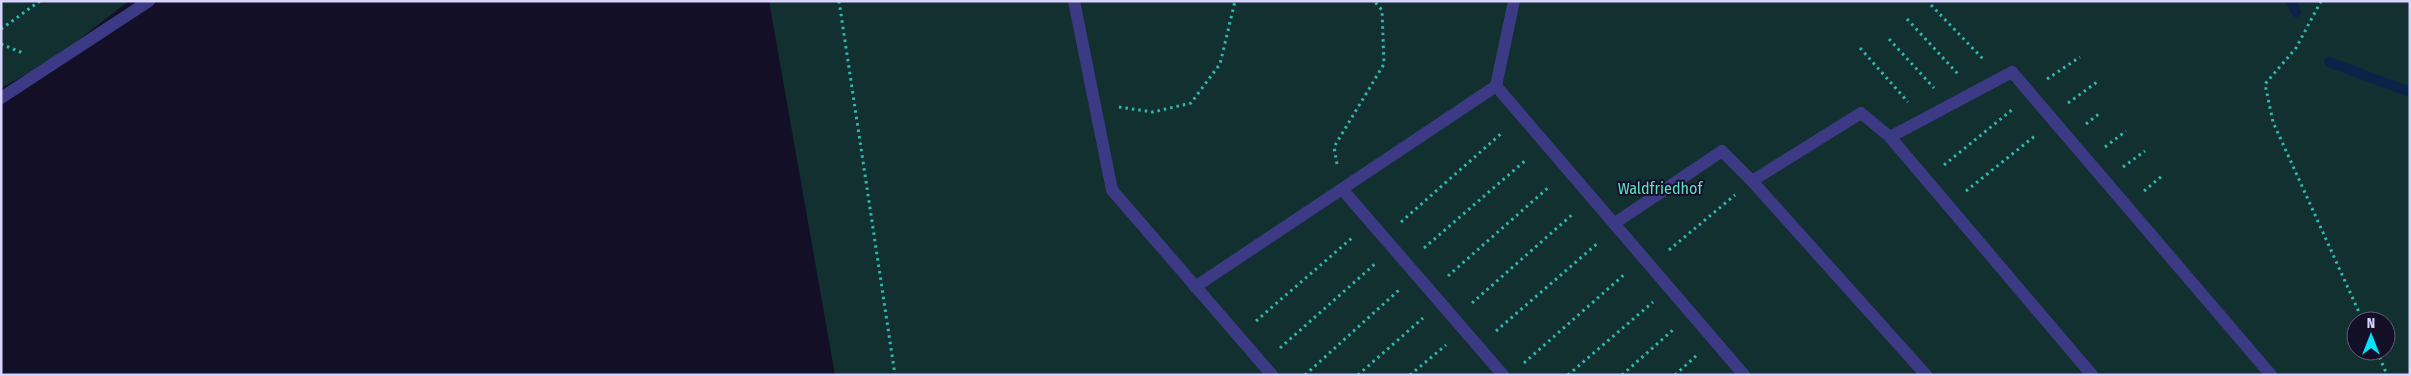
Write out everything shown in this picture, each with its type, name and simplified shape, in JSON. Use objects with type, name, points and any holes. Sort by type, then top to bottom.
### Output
[{"type":"street","points":[[1,98],[149,1]]},
{"type":"street","points":[[1074,1],[1112,190],[1272,375]]},
{"type":"street","points":[[1195,287],[1496,86],[1514,1]]},
{"type":"street","points":[[1890,137],[2012,72],[2271,375]]},
{"type":"street","points":[[1496,86],[1744,375]]},
{"type":"street","points":[[1752,181],[1861,114],[1890,137],[2092,375]]},
{"type":"street","points":[[1616,224],[1722,150],[1926,375]]},
{"type":"street","points":[[1342,189],[1503,375]]},
{"type":"path","points":[[1,29],[40,1]]},
{"type":"path","points":[[839,1],[895,375]]},
{"type":"path","points":[[1095,104],[1153,112],[1192,103],[1220,64],[1235,1]]},
{"type":"path","points":[[1342,189],[1334,147],[1384,64],[1382,10],[1374,1]]},
{"type":"path","points":[[2321,1],[2296,48],[2265,84],[2273,122],[2358,311]]},
{"type":"path","points":[[1931,5],[2001,78]]},
{"type":"path","points":[[1907,19],[1975,92]]},
{"type":"path","points":[[1889,39],[1950,106]]},
{"type":"path","points":[[1860,48],[1923,120]]},
{"type":"path","points":[[1926,179],[2029,94],[2080,57]]},
{"type":"path","points":[[1948,205],[2096,82]]},
{"type":"path","points":[[1384,238],[1522,116]]},
{"type":"path","points":[[1406,263],[1546,143]]},
{"type":"path","points":[[1431,292],[1569,170]]},
{"type":"path","points":[[1518,368],[1648,261],[1752,181]]},
{"type":"path","points":[[1454,318],[1592,196]]},
{"type":"path","points":[[1238,337],[1370,221]]},
{"type":"path","points":[[1479,346],[1616,224]]},
{"type":"path","points":[[1262,364],[1393,248]]},
{"type":"path","points":[[1305,375],[1416,274]]},
{"type":"path","points":[[1568,375],[1670,287]]},
{"type":"path","points":[[1358,375],[1441,303]]},
{"type":"path","points":[[1622,375],[1692,313]]},
{"type":"path","points":[[1410,375],[1464,329]]},
{"type":"path","points":[[2382,361],[2388,375]]},
{"type":"green space","points":[[1,1],[129,1],[51,61],[1,88]]},
{"type":"green space","name":"Waldfriedhof","points":[[769,1],[2410,1],[2410,375],[835,375]]},
{"type":"waterway","points":[[2291,1],[2296,12]]},
{"type":"waterway","points":[[2329,62],[2410,92]]}]
